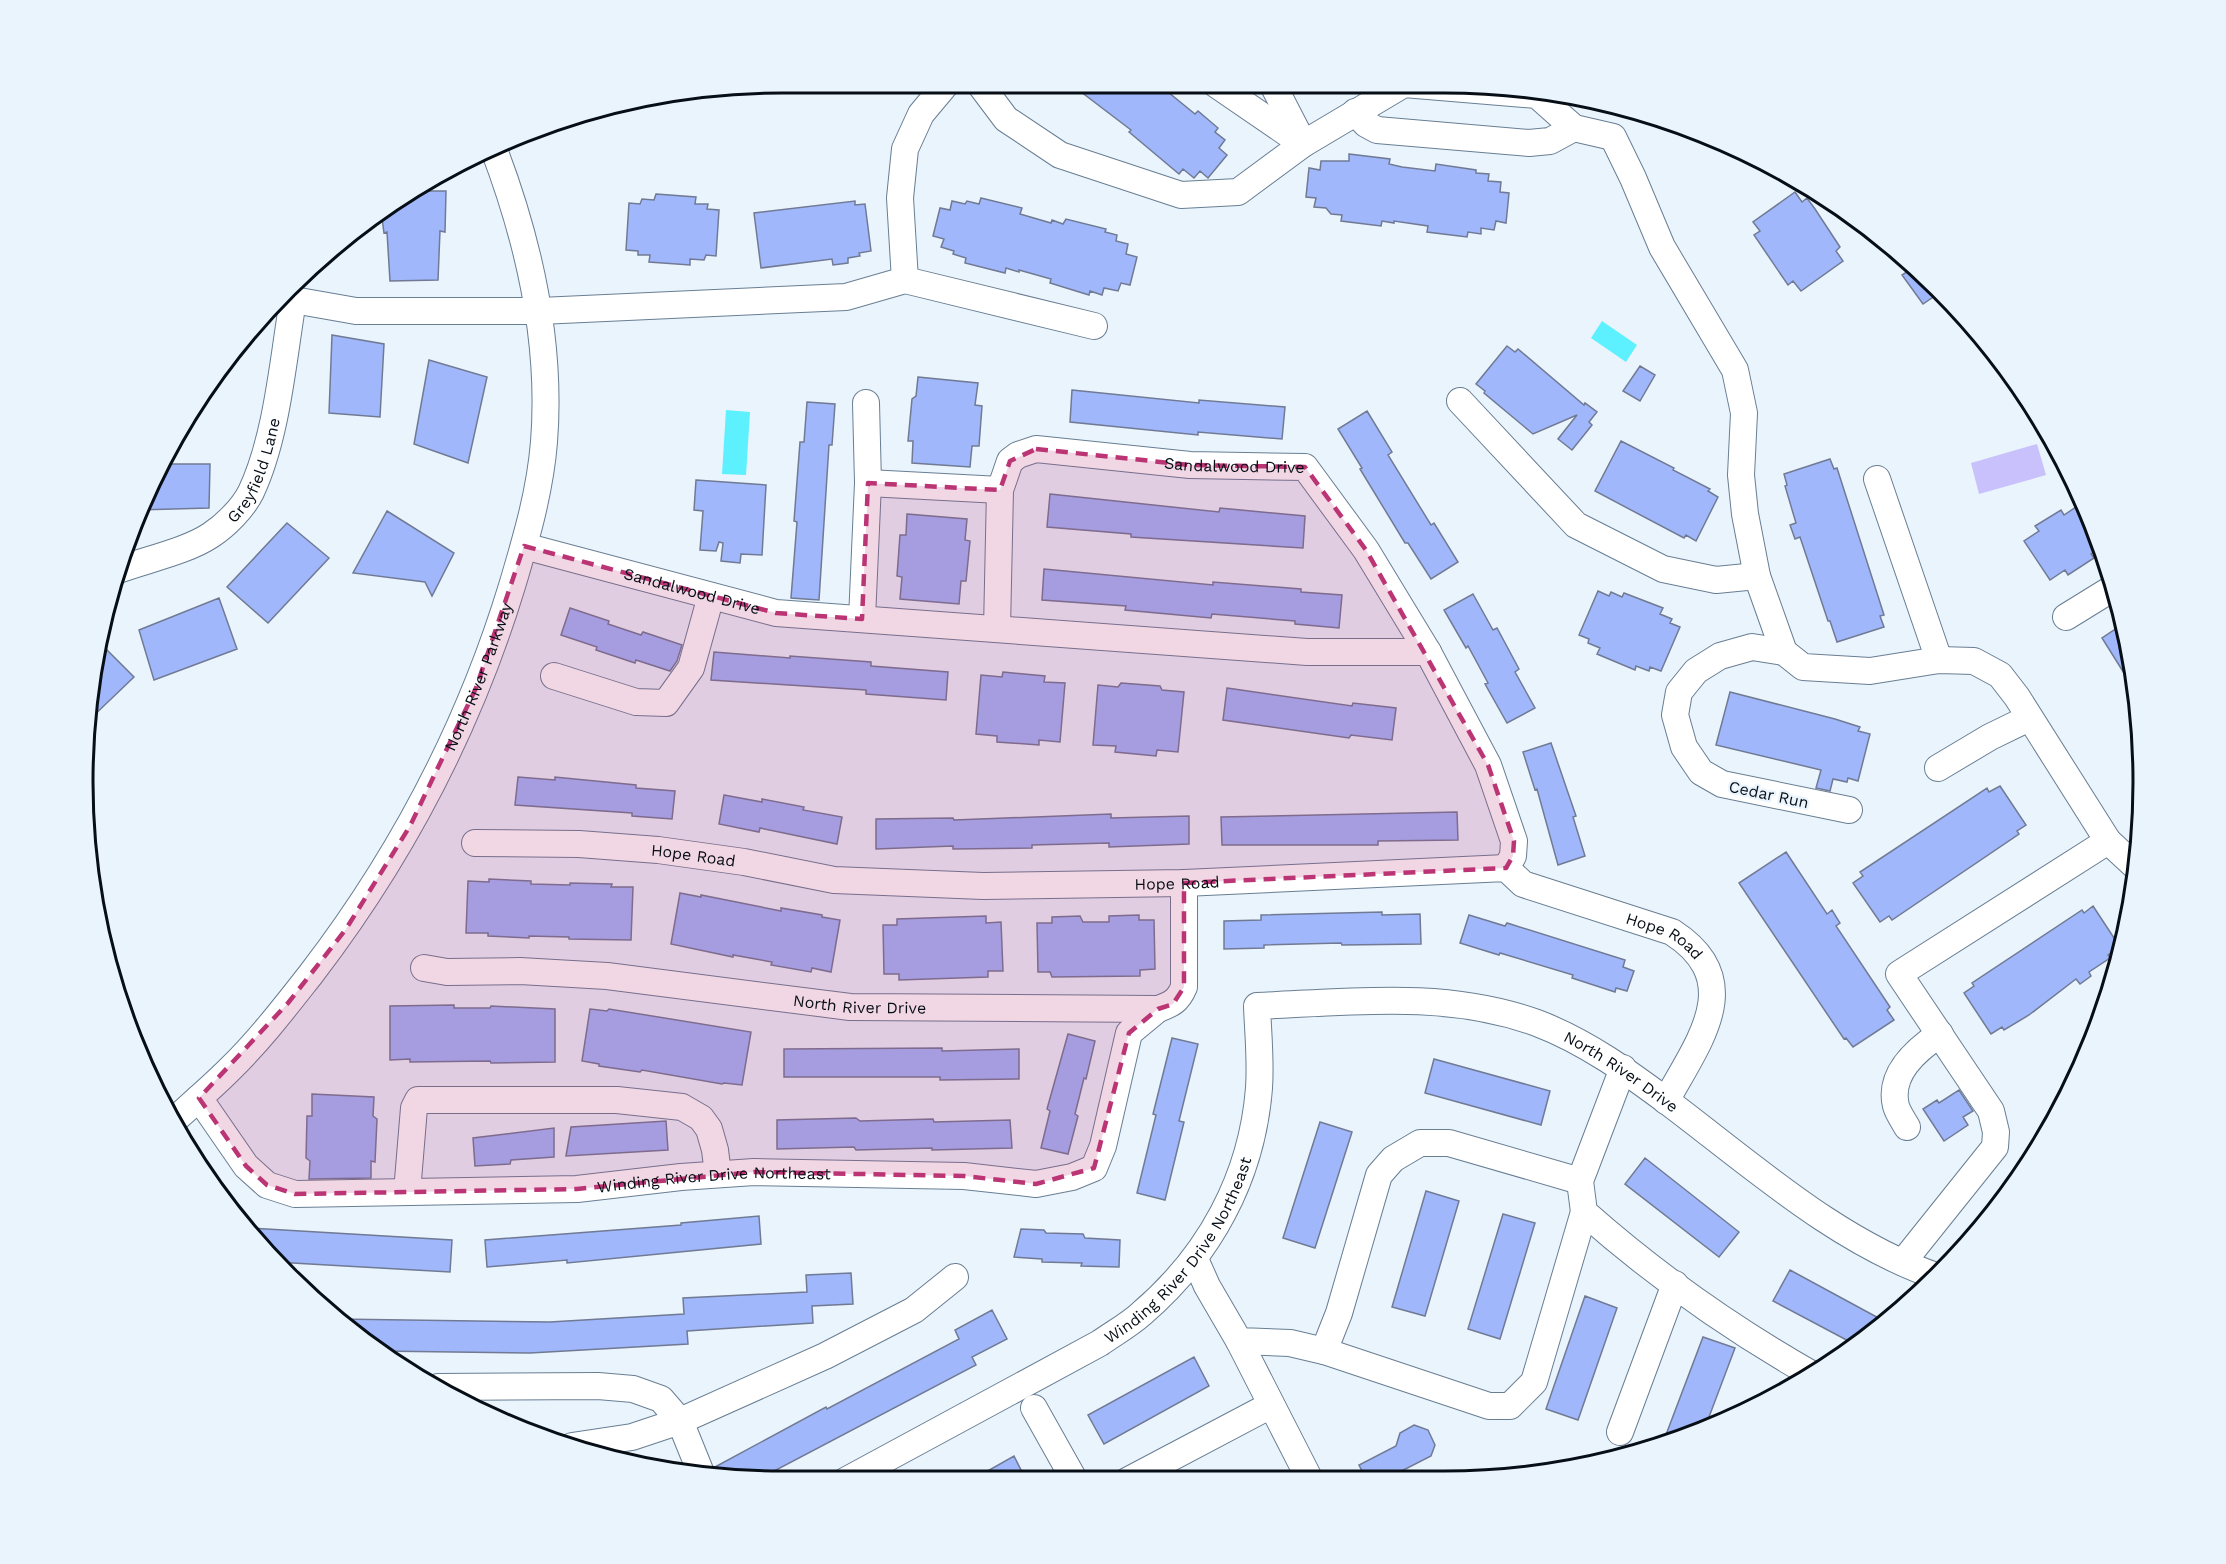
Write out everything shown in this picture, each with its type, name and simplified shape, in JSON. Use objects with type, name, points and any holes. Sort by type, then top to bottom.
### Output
[{"type":"street","points":[[938,93],[921,114],[904,149],[900,198],[905,280],[1094,326]]},
{"type":"street","points":[[987,93],[1006,119],[1060,155],[1181,195],[1238,192],[1303,144],[1387,93]]},
{"type":"street","points":[[1230,93],[1303,144]]},
{"type":"street","points":[[1278,93],[1303,144]]},
{"type":"street","points":[[1544,101],[1574,128],[1613,137],[1662,247],[1735,370],[1744,413],[1741,475],[1745,514],[1757,576],[1784,652]]},
{"type":"street","points":[[1355,112],[1366,124],[1377,130],[1529,143],[1551,141],[1574,128]]},
{"type":"street","name":"North River Parkway","points":[[179,1115],[230,1070],[288,1003],[346,929],[410,826],[445,758],[476,688],[502,616],[537,496],[544,442],[545,375],[540,311],[527,250],[496,155]]},
{"type":"street","name":"Greyfield Lane","points":[[291,299],[356,311],[540,311],[846,297],[905,280]]},
{"type":"street","name":"Greyfield Lane","points":[[128,566],[185,548],[211,535],[232,516],[250,493],[269,443],[287,303]]},
{"type":"street","points":[[1460,401],[1576,525],[1663,569],[1716,580],[1757,576]]},
{"type":"street","points":[[862,619],[868,483],[866,403]]},
{"type":"street","name":"Sandalwood Drive","points":[[997,629],[1000,489],[1010,461],[1018,455],[1036,449],[1190,465],[1305,467],[1366,550],[1428,652],[1488,765],[1514,841],[1513,856],[1506,868]]},
{"type":"street","points":[[1877,479],[1939,660]]},
{"type":"street","points":[[868,483],[1000,489]]},
{"type":"street","name":"Sandalwood Drive","points":[[524,546],[776,613],[1307,652],[1428,652]]},
{"type":"street","points":[[2066,617],[2106,592]]},
{"type":"street","points":[[554,676],[636,702],[666,704],[691,669],[711,596]]},
{"type":"street","name":"Cedar Run","points":[[1849,810],[1722,784],[1701,772],[1684,747],[1675,715],[1679,692],[1696,671],[1720,656],[1752,647],[1784,652],[1803,668],[1870,671],[1939,660],[1974,661],[2000,675],[2108,841],[2128,860]]},
{"type":"street","points":[[1938,768],[2029,718]]},
{"type":"street","points":[[1903,1262],[1995,1147],[1996,1132],[1991,1111],[1899,974],[2108,841]]},
{"type":"street","name":"Hope Road","points":[[476,843],[579,844],[658,850],[744,862],[834,880],[983,886],[1184,883],[1506,868],[1522,884],[1672,932],[1701,956],[1712,984],[1711,1013],[1705,1029],[1666,1101]]},
{"type":"street","points":[[1158,1010],[1173,1004],[1184,987],[1184,883]]},
{"type":"street","name":"North River Drive","points":[[423,968],[447,972],[520,971],[607,976],[850,1007],[1158,1010]]},
{"type":"street","name":"North River Drive","points":[[1257,1006],[1405,999],[1448,1002],[1489,1009],[1536,1023],[1582,1043],[1623,1068],[1820,1216],[1874,1250],[1928,1272]]},
{"type":"street","name":"Winding River Drive Northeast","points":[[865,1471],[1100,1343],[1140,1316],[1195,1259],[1216,1227],[1233,1192],[1254,1125],[1259,1087],[1257,1006]]},
{"type":"street","name":"Winding River Drive Northeast","points":[[199,1098],[246,1166],[267,1185],[295,1194],[577,1189],[681,1177],[754,1172],[964,1176],[1036,1184],[1072,1178],[1094,1168],[1103,1146],[1129,1033],[1158,1010]]},
{"type":"street","points":[[1906,1127],[1896,1108],[1893,1092],[1898,1075],[1922,1045],[1940,1034]]},
{"type":"street","points":[[1239,1341],[1290,1343],[1324,1351],[1489,1406],[1510,1406],[1534,1382],[1584,1212],[1580,1181],[1623,1068]]},
{"type":"street","points":[[407,1192],[414,1108],[418,1100],[617,1100],[682,1107],[701,1118],[709,1129],[715,1150],[717,1174]]},
{"type":"street","points":[[1324,1351],[1339,1313],[1379,1175],[1393,1159],[1420,1143],[1449,1143],[1580,1181]]},
{"type":"street","points":[[1584,1212],[1634,1255],[1770,1351],[1803,1370]]},
{"type":"street","points":[[1195,1259],[1207,1286],[1239,1341],[1305,1471]]},
{"type":"street","points":[[590,1443],[632,1437],[680,1421],[825,1356],[914,1310],[955,1277]]},
{"type":"street","points":[[1620,1432],[1675,1284]]},
{"type":"street","points":[[452,1387],[598,1386],[633,1389],[661,1399],[680,1421],[698,1466]]},
{"type":"street","points":[[1148,1471],[1271,1405]]},
{"type":"street","points":[[1034,1408],[1069,1471]]},
{"type":"highlighted area","points":[[1036,449],[1190,465],[1305,467],[1366,550],[1488,765],[1514,841],[1513,856],[1506,868],[1184,883],[1184,987],[1173,1004],[1158,1009],[1129,1033],[1094,1168],[1036,1184],[964,1176],[754,1172],[577,1189],[295,1194],[267,1185],[246,1166],[199,1098],[288,1003],[346,929],[410,826],[476,688],[524,546],[776,613],[862,619],[868,483],[1000,490],[1010,461]]},
{"type":"shaded area","points":[[2037,444],[2046,475],[1979,494],[1971,463]]},
{"type":"water","points":[[1602,321],[1637,345],[1626,362],[1591,338]]},
{"type":"water","points":[[726,410],[750,412],[746,475],[722,474]]},
{"type":"building","points":[[1082,93],[1169,93],[1195,114],[1198,111],[1218,128],[1215,132],[1225,140],[1219,148],[1227,155],[1208,178],[1200,171],[1194,178],[1183,169],[1179,174],[1129,132],[1131,130]]},
{"type":"building","points":[[1349,154],[1390,159],[1389,164],[1402,167],[1435,171],[1436,164],[1489,174],[1488,181],[1501,182],[1500,192],[1509,193],[1506,223],[1496,221],[1494,230],[1481,228],[1481,234],[1468,232],[1467,237],[1427,232],[1428,226],[1394,221],[1394,223],[1382,221],[1381,226],[1341,221],[1342,215],[1331,214],[1326,208],[1314,207],[1316,198],[1306,197],[1309,168],[1320,170],[1321,161],[1349,161]]},
{"type":"building","points":[[428,191],[446,191],[445,232],[440,231],[438,280],[390,281],[387,232],[384,233],[382,221],[399,209]]},
{"type":"building","points":[[1795,192],[1802,202],[1807,198],[1815,209],[1840,247],[1836,251],[1843,261],[1801,291],[1793,281],[1788,285],[1754,235],[1760,231],[1753,222]]},
{"type":"building","points":[[656,194],[696,197],[695,204],[708,204],[707,209],[719,210],[716,256],[706,255],[704,260],[690,259],[690,265],[649,262],[650,255],[638,255],[638,251],[626,250],[629,203],[640,204],[642,199],[654,200]]},
{"type":"building","points":[[981,198],[1022,208],[1020,214],[1051,223],[1052,220],[1063,224],[1066,219],[1106,229],[1105,232],[1117,235],[1116,241],[1128,244],[1126,254],[1137,257],[1130,285],[1121,283],[1118,291],[1104,288],[1102,295],[1090,291],[1089,295],[1050,283],[1051,279],[1019,270],[1019,272],[1006,268],[1005,273],[965,263],[966,258],[941,247],[944,239],[933,236],[940,208],[950,210],[952,201],[979,204]]},
{"type":"building","points":[[855,201],[855,205],[865,204],[871,251],[848,258],[848,263],[833,265],[832,259],[761,268],[754,213]]},
{"type":"building","points":[[1907,272],[1933,297],[1923,304],[1902,275]]},
{"type":"building","points":[[332,335],[384,344],[380,417],[329,413]]},
{"type":"building","points":[[1507,346],[1515,352],[1518,349],[1584,405],[1585,403],[1597,412],[1589,422],[1592,425],[1572,450],[1558,439],[1577,415],[1533,434],[1476,384]]},
{"type":"building","points":[[429,360],[487,377],[468,463],[414,444]]},
{"type":"building","points":[[1640,366],[1655,375],[1640,401],[1623,391]]},
{"type":"building","points":[[918,377],[978,383],[975,405],[982,406],[979,446],[972,446],[970,467],[912,463],[913,441],[908,441],[912,399],[916,396]]},
{"type":"building","points":[[1072,390],[1199,403],[1199,400],[1285,407],[1282,439],[1198,432],[1198,435],[1070,422]]},
{"type":"building","points":[[807,402],[835,404],[832,445],[829,445],[819,600],[791,598],[800,442],[804,442]]},
{"type":"building","points":[[1367,411],[1392,452],[1388,455],[1431,525],[1434,523],[1458,562],[1431,579],[1408,543],[1405,543],[1338,429]]},
{"type":"building","points":[[1621,441],[1674,468],[1673,470],[1710,489],[1708,491],[1718,497],[1696,541],[1686,535],[1684,538],[1595,491]]},
{"type":"building","points":[[1830,459],[1834,469],[1837,468],[1884,615],[1880,616],[1884,627],[1837,642],[1800,537],[1795,539],[1790,525],[1796,523],[1785,486],[1787,485],[1784,474]]},
{"type":"building","points":[[171,464],[210,464],[209,508],[149,510]]},
{"type":"building","points":[[696,480],[766,485],[762,555],[741,554],[740,563],[721,561],[723,543],[719,542],[716,551],[700,550],[703,511],[694,510]]},
{"type":"building","points":[[1050,494],[1219,512],[1220,508],[1305,516],[1303,548],[1131,537],[1131,534],[1047,527]]},
{"type":"building","points":[[2076,507],[2094,558],[2068,575],[2065,570],[2050,580],[2024,541],[2039,531],[2035,526],[2061,510],[2064,515]]},
{"type":"building","points":[[387,511],[454,553],[432,596],[425,582],[353,573]]},
{"type":"building","points":[[907,514],[967,519],[965,540],[970,541],[966,581],[961,581],[959,604],[900,599],[902,577],[897,576],[900,535],[906,535]]},
{"type":"building","points":[[287,523],[329,558],[268,623],[227,587]]},
{"type":"building","points":[[1044,569],[1213,585],[1213,582],[1301,589],[1301,592],[1342,595],[1339,628],[1295,624],[1295,621],[1212,614],[1211,618],[1125,610],[1126,606],[1042,600]]},
{"type":"building","points":[[1598,591],[1609,596],[1611,592],[1622,597],[1624,593],[1663,608],[1660,614],[1672,619],[1670,623],[1680,627],[1661,671],[1650,667],[1649,671],[1636,666],[1635,670],[1597,654],[1600,648],[1588,643],[1589,639],[1579,635]]},
{"type":"building","points":[[1473,594],[1493,630],[1497,628],[1519,669],[1515,672],[1535,708],[1507,723],[1485,684],[1488,683],[1468,646],[1466,648],[1444,610]]},
{"type":"building","points":[[219,598],[237,649],[154,680],[139,630]]},
{"type":"building","points":[[570,608],[641,635],[643,632],[682,645],[677,661],[670,671],[636,660],[635,663],[561,635]]},
{"type":"building","points":[[2116,629],[2124,673],[2102,638]]},
{"type":"building","points":[[106,649],[134,677],[97,713]]},
{"type":"building","points":[[714,652],[871,662],[871,666],[948,672],[946,700],[866,694],[866,690],[711,680]]},
{"type":"building","points":[[1003,672],[1045,676],[1044,682],[1065,683],[1060,742],[1039,740],[1039,745],[997,742],[997,736],[976,734],[981,675],[1002,677]]},
{"type":"building","points":[[1121,683],[1160,686],[1162,690],[1184,692],[1178,752],[1157,750],[1156,756],[1115,752],[1116,746],[1093,745],[1098,685],[1118,687]]},
{"type":"building","points":[[1227,688],[1352,706],[1353,703],[1396,708],[1392,740],[1351,735],[1349,738],[1223,720]]},
{"type":"building","points":[[1730,692],[1860,727],[1858,731],[1870,734],[1858,781],[1848,778],[1847,782],[1833,779],[1830,791],[1816,788],[1821,770],[1716,745]]},
{"type":"building","points":[[1551,743],[1576,816],[1573,817],[1585,856],[1558,865],[1537,789],[1535,790],[1523,752]]},
{"type":"building","points":[[518,777],[555,780],[555,777],[675,791],[672,819],[632,816],[632,813],[515,805]]},
{"type":"building","points":[[2000,786],[2026,825],[2017,831],[2019,834],[1892,920],[1889,916],[1880,922],[1853,883],[1863,876],[1860,872],[1987,788],[1989,792]]},
{"type":"building","points":[[724,795],[762,802],[762,799],[842,817],[837,844],[760,828],[759,832],[719,824]]},
{"type":"building","points":[[1457,812],[1458,840],[1378,841],[1378,845],[1222,845],[1221,817]]},
{"type":"building","points":[[1111,814],[1111,818],[1189,816],[1189,844],[1109,847],[1109,843],[1032,845],[1032,848],[953,849],[953,846],[876,849],[876,819],[953,818],[954,820]]},
{"type":"building","points":[[1786,852],[1827,914],[1832,910],[1840,923],[1836,926],[1890,1007],[1887,1010],[1894,1020],[1853,1047],[1846,1038],[1844,1039],[1739,883]]},
{"type":"building","points":[[489,879],[531,881],[531,884],[612,884],[611,887],[633,887],[631,940],[529,936],[529,938],[466,933],[468,881],[489,882]]},
{"type":"building","points":[[680,893],[781,911],[781,908],[840,920],[831,972],[812,968],[811,972],[771,965],[772,962],[733,955],[733,957],[671,944]]},
{"type":"building","points":[[2093,906],[2115,939],[2112,953],[2108,955],[2110,958],[2089,972],[2091,976],[2080,984],[2076,979],[2029,1015],[2004,1030],[2002,1027],[1991,1034],[1964,993],[1974,986],[1972,983],[2082,910],[2084,913]]},
{"type":"building","points":[[1382,912],[1382,915],[1420,914],[1421,944],[1342,945],[1341,943],[1264,945],[1264,948],[1224,949],[1224,921],[1261,920],[1261,915]]},
{"type":"building","points":[[1139,915],[1139,920],[1154,920],[1155,969],[1140,970],[1140,976],[1052,977],[1050,972],[1038,972],[1037,923],[1052,923],[1052,917],[1080,916],[1083,922],[1109,922],[1109,916]]},
{"type":"building","points":[[1469,915],[1505,926],[1507,923],[1625,960],[1623,967],[1634,971],[1627,991],[1616,988],[1615,992],[1572,978],[1573,975],[1460,943]]},
{"type":"building","points":[[986,916],[986,923],[1001,922],[1003,971],[988,971],[988,977],[899,980],[899,974],[884,974],[883,925],[897,925],[897,919]]},
{"type":"building","points":[[454,1005],[454,1008],[490,1008],[491,1006],[555,1009],[555,1062],[390,1060],[390,1006]]},
{"type":"building","points":[[590,1009],[607,1011],[609,1009],[751,1032],[742,1085],[599,1066],[599,1064],[582,1061]]},
{"type":"building","points":[[1068,1034],[1095,1041],[1075,1114],[1078,1116],[1068,1154],[1041,1148],[1050,1111],[1047,1109]]},
{"type":"building","points":[[1172,1038],[1198,1044],[1179,1121],[1184,1122],[1165,1200],[1137,1193]]},
{"type":"building","points":[[942,1048],[942,1051],[1019,1049],[1019,1079],[784,1077],[784,1049]]},
{"type":"building","points":[[1434,1059],[1550,1091],[1541,1125],[1425,1093]]},
{"type":"building","points":[[1959,1090],[1973,1111],[1963,1117],[1968,1125],[1944,1141],[1923,1109],[1937,1100],[1939,1103]]},
{"type":"building","points":[[312,1094],[374,1097],[373,1116],[377,1119],[375,1162],[371,1161],[371,1178],[309,1179],[310,1161],[306,1158],[307,1116],[312,1116]]},
{"type":"building","points":[[856,1118],[860,1121],[933,1119],[934,1122],[1010,1120],[1012,1148],[777,1149],[777,1120]]},
{"type":"building","points":[[666,1121],[668,1150],[566,1156],[571,1127]]},
{"type":"building","points":[[1320,1122],[1352,1132],[1315,1248],[1283,1238]]},
{"type":"building","points":[[554,1128],[554,1157],[511,1160],[510,1164],[475,1166],[473,1138]]},
{"type":"building","points":[[1645,1158],[1739,1232],[1719,1257],[1625,1184]]},
{"type":"building","points":[[1426,1191],[1459,1201],[1425,1316],[1392,1307]]},
{"type":"building","points":[[1503,1214],[1535,1223],[1500,1339],[1468,1329]]},
{"type":"building","points":[[759,1216],[761,1244],[567,1263],[567,1260],[487,1267],[485,1240],[681,1225],[681,1223]]},
{"type":"building","points":[[258,1229],[452,1240],[450,1272],[289,1263]]},
{"type":"building","points":[[1021,1229],[1044,1230],[1046,1233],[1083,1234],[1085,1238],[1120,1240],[1119,1267],[1081,1266],[1082,1263],[1042,1262],[1042,1259],[1014,1257]]},
{"type":"building","points":[[1790,1270],[1877,1317],[1847,1340],[1773,1301]]},
{"type":"building","points":[[851,1273],[853,1304],[812,1306],[813,1323],[687,1331],[688,1344],[530,1353],[394,1351],[351,1319],[550,1322],[684,1314],[683,1298],[807,1292],[806,1275]]},
{"type":"building","points":[[1585,1296],[1617,1308],[1578,1420],[1546,1409]]},
{"type":"building","points":[[992,1310],[1007,1339],[972,1357],[976,1365],[775,1471],[715,1468],[826,1407],[827,1409],[959,1339],[955,1330]]},
{"type":"building","points":[[1703,1337],[1735,1348],[1708,1419],[1666,1433]]},
{"type":"building","points":[[1194,1357],[1209,1386],[1104,1444],[1088,1415]]},
{"type":"building","points":[[1414,1425],[1428,1430],[1435,1445],[1431,1456],[1402,1471],[1362,1471],[1359,1465],[1396,1446],[1400,1433]]},
{"type":"building","points":[[1014,1456],[1022,1471],[987,1471]]}]
